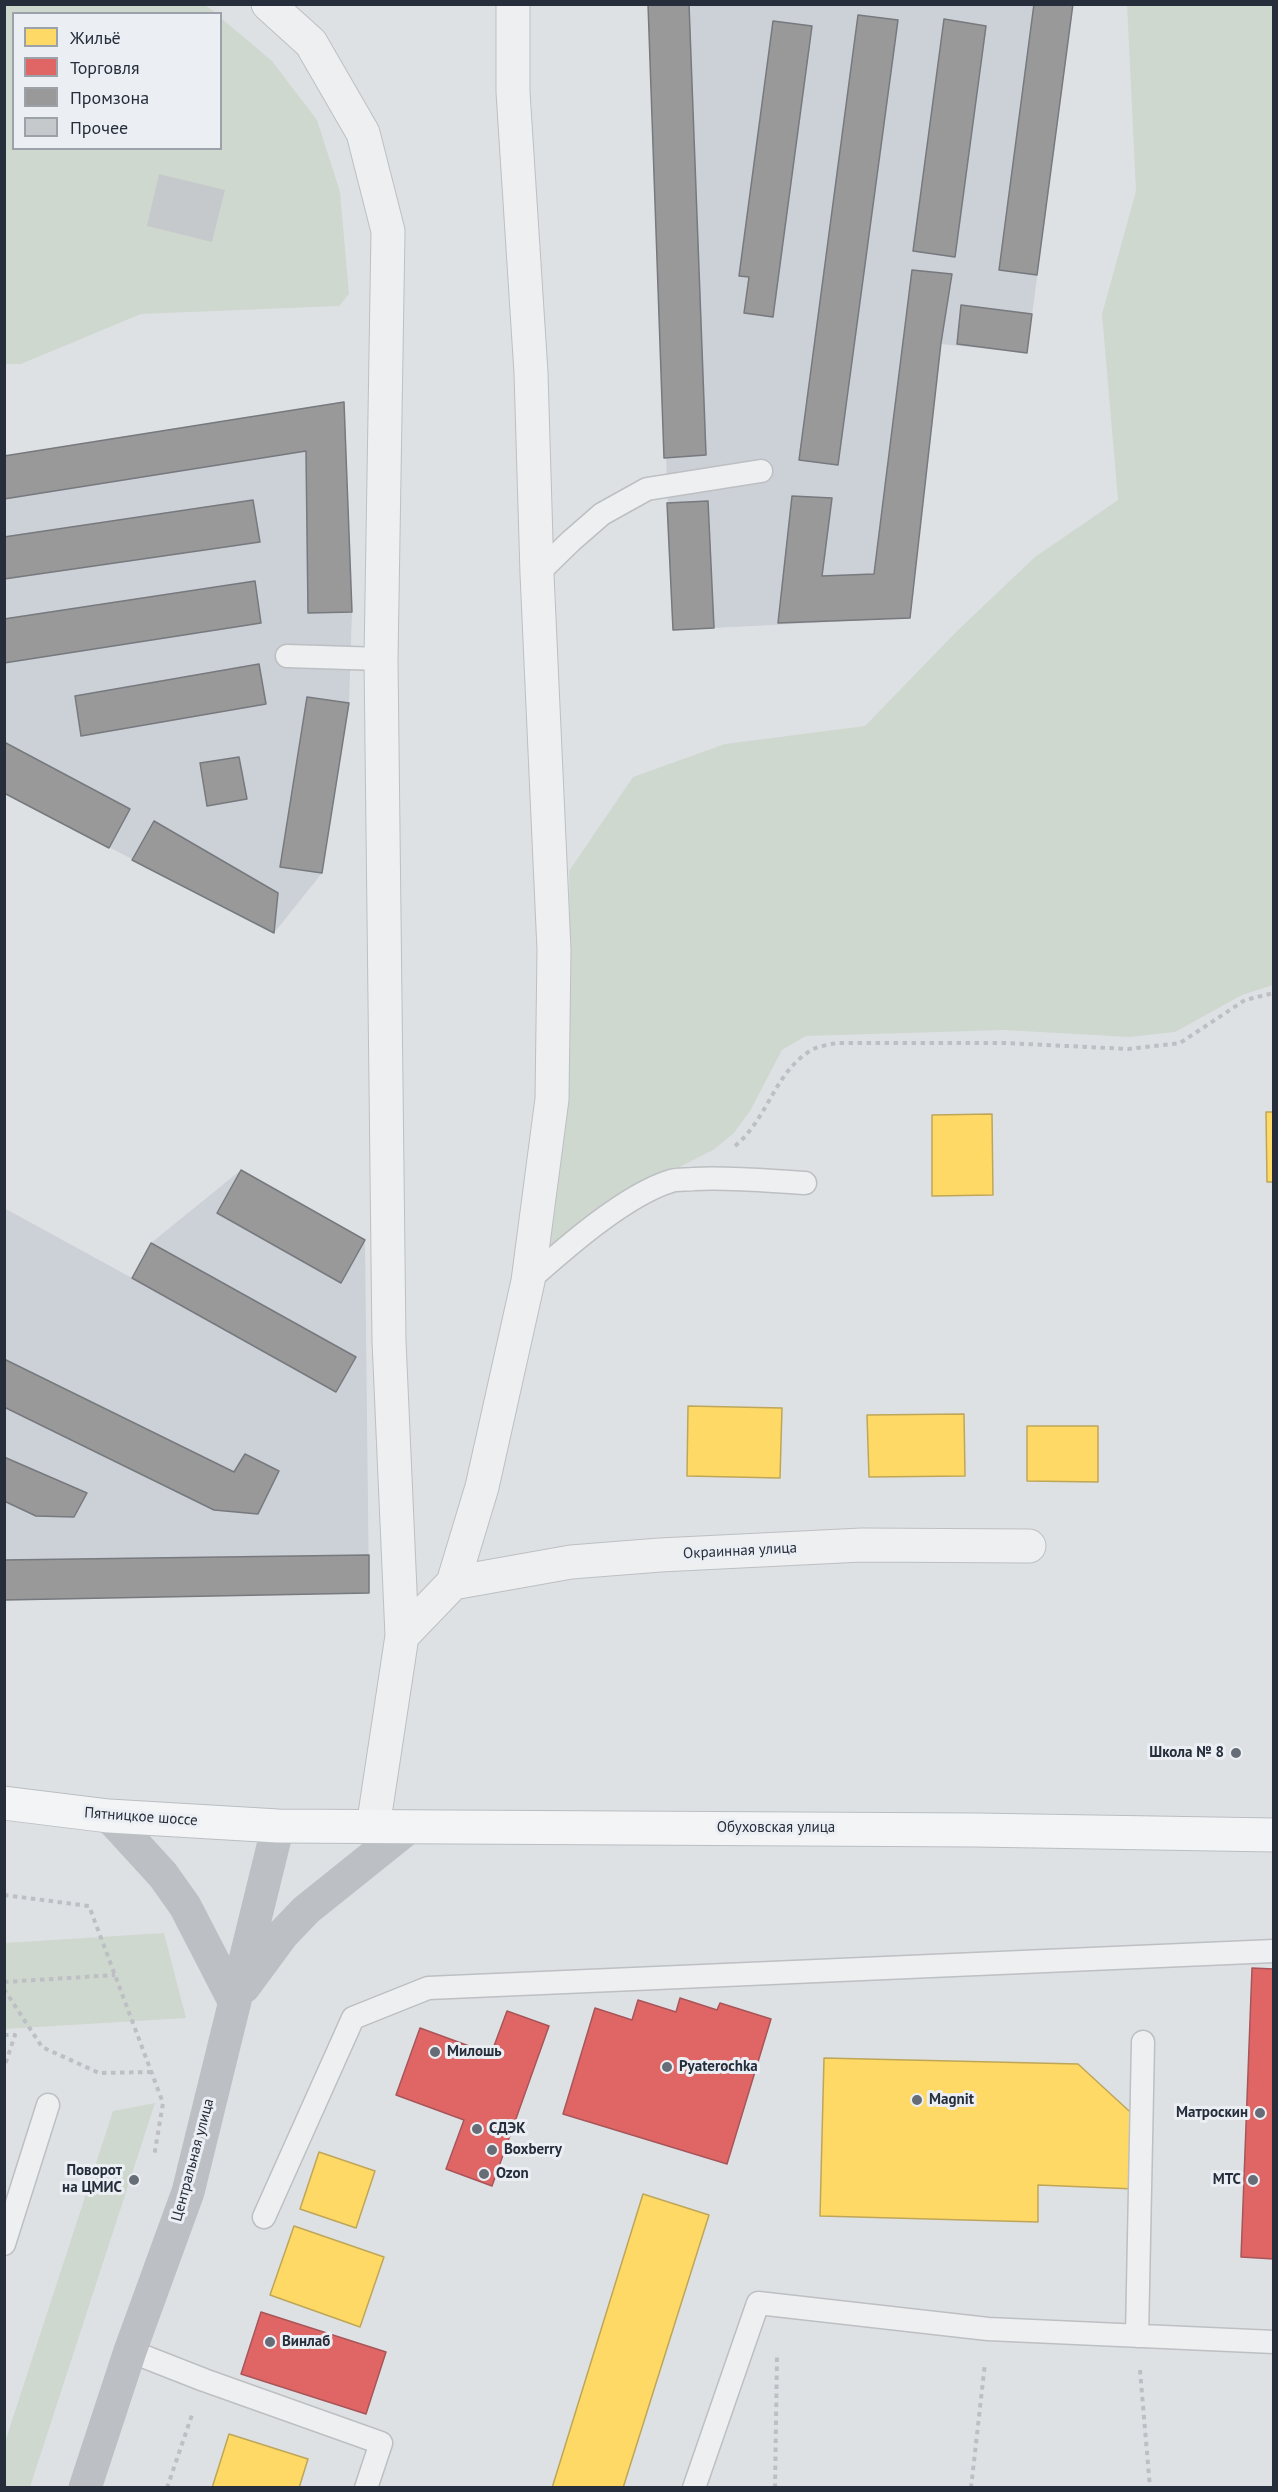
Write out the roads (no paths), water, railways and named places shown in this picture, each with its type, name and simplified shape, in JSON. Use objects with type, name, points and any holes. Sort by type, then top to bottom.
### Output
[{"type":"main road","name":"Пятницкое шоссе","points":[[4,1803],[109,1816],[278,1826]]},
{"type":"main road","name":"Обуховская улица","points":[[278,1826],[407,1829],[755,1828],[1274,1835]]},
{"type":"street","points":[[268,4],[310,43],[363,133],[388,231],[381,659],[389,1341],[402,1636],[373,1827]]},
{"type":"street","points":[[402,1636],[453,1583],[482,1487],[528,1281],[552,1099],[554,950],[537,574],[531,373],[513,92],[513,4]]},
{"type":"street","name":"Окраинная улица","points":[[453,1583],[571,1562],[660,1555],[862,1545],[1029,1546]]},
{"type":"street","points":[[109,1816],[163,1875],[185,1906],[234,2001],[283,1934],[306,1910],[407,1829]]},
{"type":"street","name":"Центральная улица","points":[[85,2487],[130,2352],[188,2192],[278,1826]]},
{"type":"lane","points":[[537,574],[602,514],[647,489],[760,471]]},
{"type":"lane","points":[[287,656],[381,659]]},
{"type":"lane","points":[[528,1281],[564,1249],[606,1218],[639,1196],[672,1180],[723,1178],[805,1183]]},
{"type":"lane","points":[[264,2217],[353,2018],[428,1988],[1274,1951]]},
{"type":"lane","points":[[1137,2336],[1143,2042]]},
{"type":"lane","points":[[4,2244],[48,2105]]},
{"type":"lane","points":[[694,2487],[758,2303],[988,2329],[1274,2342]]},
{"type":"lane","points":[[130,2352],[381,2443],[366,2487]]},
{"type":"place","name":"Школа № 8","points":[[1236,1753]]},
{"type":"place","name":"Милошь","points":[[435,2052]]},
{"type":"place","name":"Pyaterochka","points":[[667,2067]]},
{"type":"place","name":"Magnit","points":[[917,2100]]},
{"type":"place","name":"Матроскин","points":[[1260,2113]]},
{"type":"place","name":"СДЭК","points":[[477,2129]]},
{"type":"place","name":"Boxberry","points":[[492,2150]]},
{"type":"place","name":"Ozon","points":[[484,2174]]},
{"type":"place","name":"Поворот на ЦМИС","points":[[134,2180]]},
{"type":"place","name":"МТС","points":[[1253,2180]]},
{"type":"place","name":"Винлаб","points":[[270,2342]]}]
